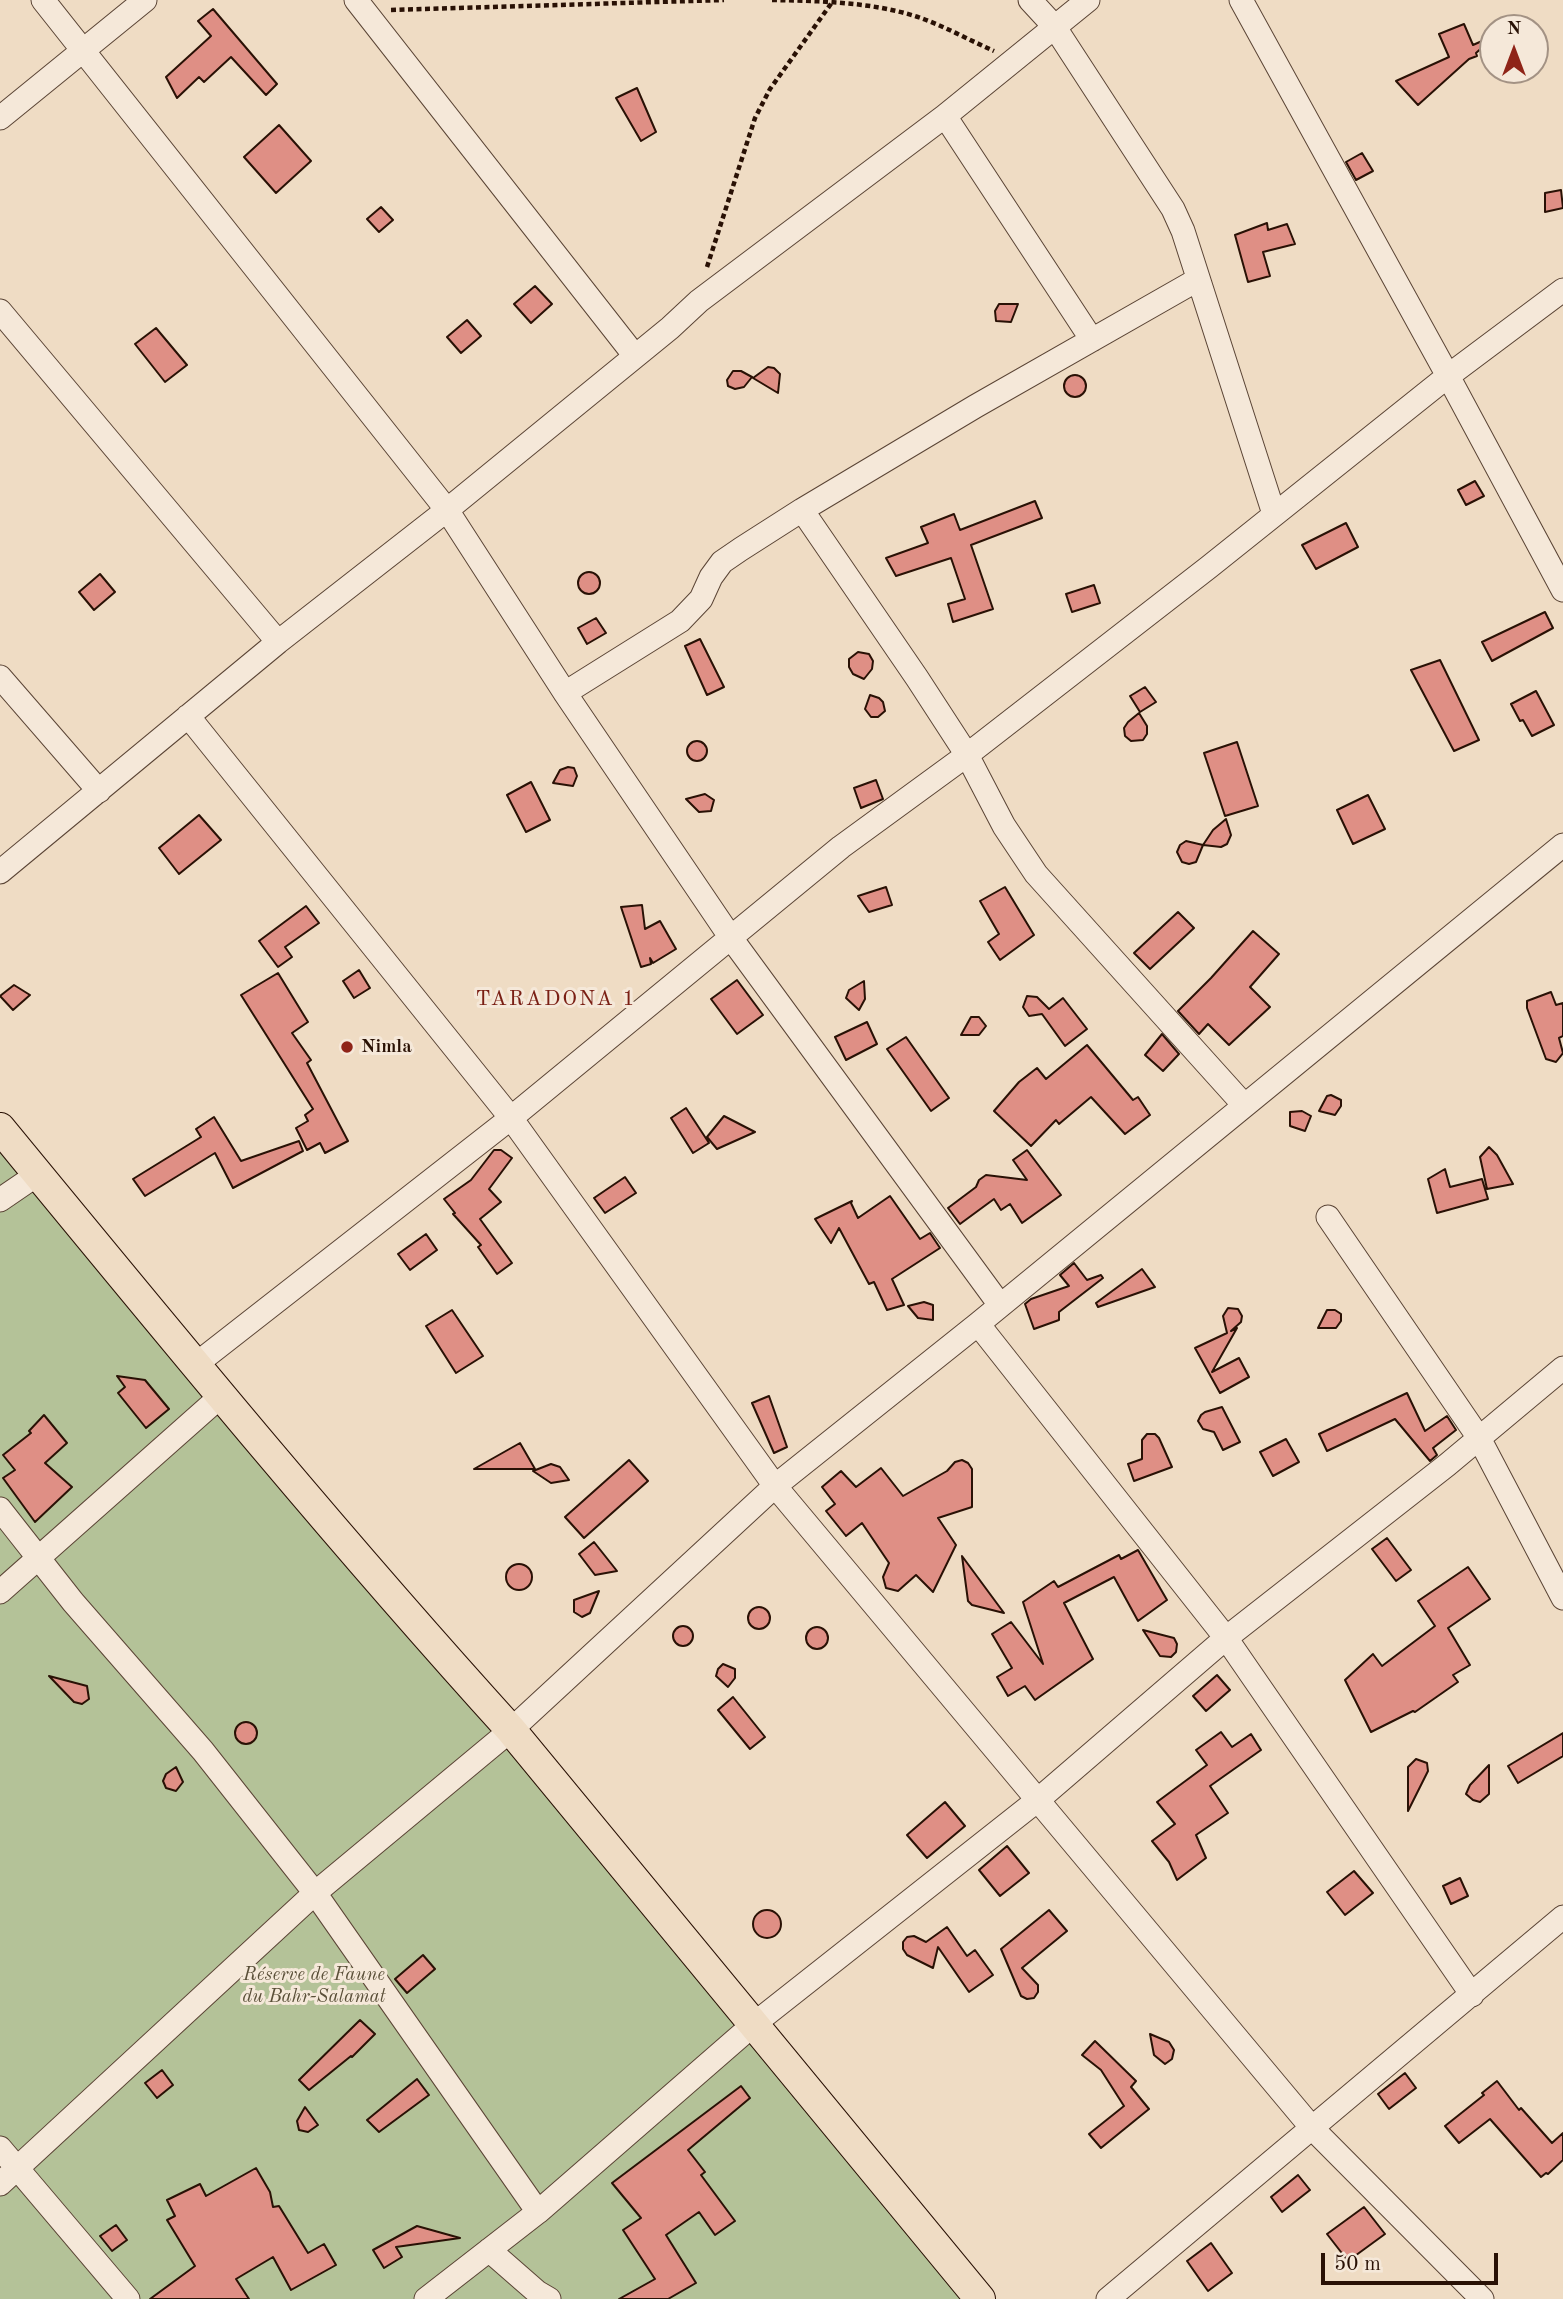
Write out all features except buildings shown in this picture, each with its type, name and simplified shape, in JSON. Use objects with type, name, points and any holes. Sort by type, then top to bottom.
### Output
[{"type":"main road","points":[[0,1128],[221,1396],[442,1653],[512,1730],[980,2299]]},
{"type":"street","points":[[43,0],[447,510],[565,693],[731,938],[1000,1305]]},
{"type":"street","points":[[0,118],[145,0]]},
{"type":"street","points":[[1030,0],[1054,26],[1173,209],[1183,231],[1274,514]]},
{"type":"street","points":[[0,872],[278,642],[447,510],[699,301],[945,116],[1088,0]]},
{"type":"street","points":[[1241,0],[1563,590]]},
{"type":"street","points":[[361,5],[635,356]]},
{"type":"street","points":[[945,116],[1092,340]]},
{"type":"street","points":[[565,693],[680,621],[701,599],[711,577],[722,562],[802,510],[1197,280]]},
{"type":"street","points":[[195,1365],[511,1118],[841,847],[967,755],[1448,376],[1563,290]]},
{"type":"street","points":[[0,311],[278,642]]},
{"type":"street","points":[[802,510],[918,678],[967,755],[1003,826],[1036,874],[1244,1105]]},
{"type":"street","points":[[0,677],[99,791]]},
{"type":"street","points":[[188,716],[511,1118],[775,1486],[1312,2128],[1482,2299]]},
{"type":"street","points":[[8,2176],[315,1893],[512,1730],[775,1486],[978,1324],[1563,845]]},
{"type":"street","points":[[0,1200],[38,1174]]},
{"type":"street","points":[[1328,1217],[1479,1438],[1563,1598]]},
{"type":"street","points":[[978,1324],[1226,1638],[1472,1995]]},
{"type":"street","points":[[426,2299],[538,2212],[754,2024],[1039,1799],[1226,1638],[1479,1438],[1563,1368]]},
{"type":"street","points":[[0,1591],[221,1396]]},
{"type":"street","points":[[0,1509],[37,1558],[203,1751],[315,1893],[538,2212]]},
{"type":"street","points":[[1108,2299],[1563,1917]]},
{"type":"street","points":[[0,2148],[8,2176],[128,2299]]},
{"type":"street","points":[[489,2250],[548,2299]]},
{"type":"path","points":[[361,5],[724,0]]},
{"type":"path","points":[[772,0],[833,1],[919,18],[1013,60]]},
{"type":"path","points":[[699,301],[724,209],[755,118],[771,89],[833,1]]},
{"type":"green space","name":"Réserve de Faune du Bahr-Salamat","points":[[0,1127],[980,2299],[0,2299]]},
{"type":"place","name":"Nimla","points":[[347,1047]]},
{"type":"district","name":"TARADONA 1","points":[[556,999]]}]
